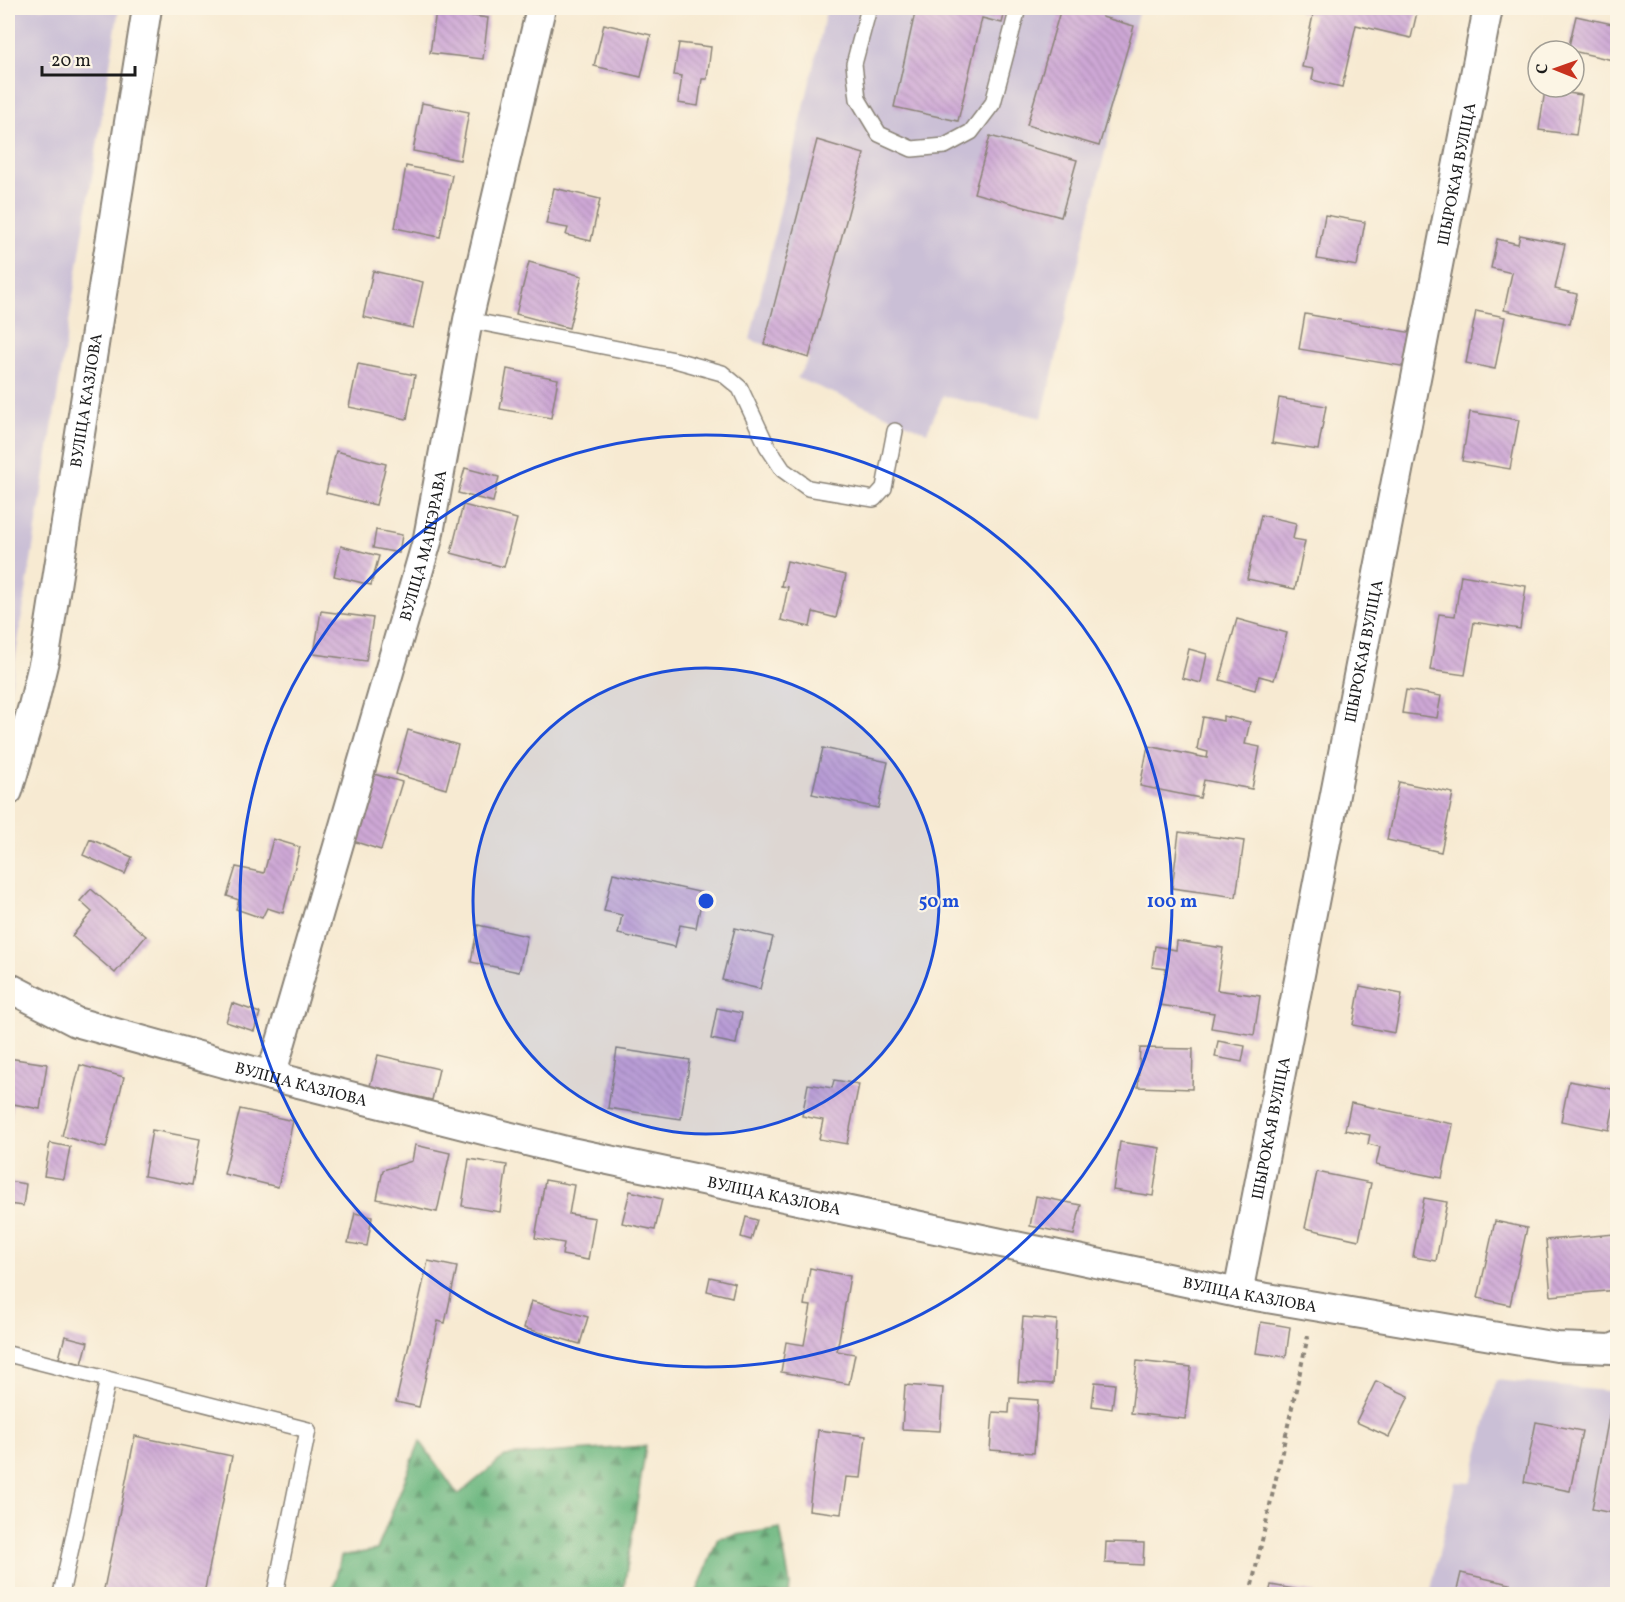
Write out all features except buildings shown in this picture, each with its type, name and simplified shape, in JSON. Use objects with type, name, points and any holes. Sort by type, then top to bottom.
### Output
[{"type":"street","name":"ВУЛІЦА КАЗЛОВА","points":[[8,790],[45,656],[147,8]]},
{"type":"street","name":"ВУЛІЦА МАШЭРАВА","points":[[271,1076],[428,538],[468,320],[541,8]]},
{"type":"street","name":"ШЫРОКАЯ ВУЛІЦА","points":[[1238,1293],[1488,8]]},
{"type":"street","name":"ВУЛІЦА КАЗЛОВА","points":[[8,987],[76,1022],[271,1076],[566,1151],[1238,1293],[1557,1347],[1611,1348],[1617,1346]]},
{"type":"lane","points":[[869,8],[854,64],[858,99],[879,134],[912,149],[945,146],[971,132],[993,104],[1018,8]]},
{"type":"lane","points":[[468,320],[675,360],[722,373],[740,388],[767,446],[783,470],[808,488],[874,499],[884,488],[895,431]]},
{"type":"lane","points":[[8,1354],[308,1430],[275,1594]]},
{"type":"lane","points":[[61,1594],[108,1379]]},
{"type":"path","points":[[1250,1594],[1315,1306]]},
{"type":"shaded area","points":[[8,8],[119,8],[8,705]]},
{"type":"shaded area","points":[[827,8],[1139,8],[1042,418],[943,396],[927,432],[797,378],[809,358],[750,340]]},
{"type":"shaded area","points":[[1496,1380],[1617,1392],[1617,1594],[1430,1594],[1455,1482],[1471,1483]]},
{"type":"green space","points":[[420,1441],[458,1495],[505,1456],[646,1446],[623,1594],[332,1594],[341,1556],[377,1550]]},
{"type":"green space","points":[[780,1528],[790,1585],[789,1594],[696,1594],[718,1538]]}]
